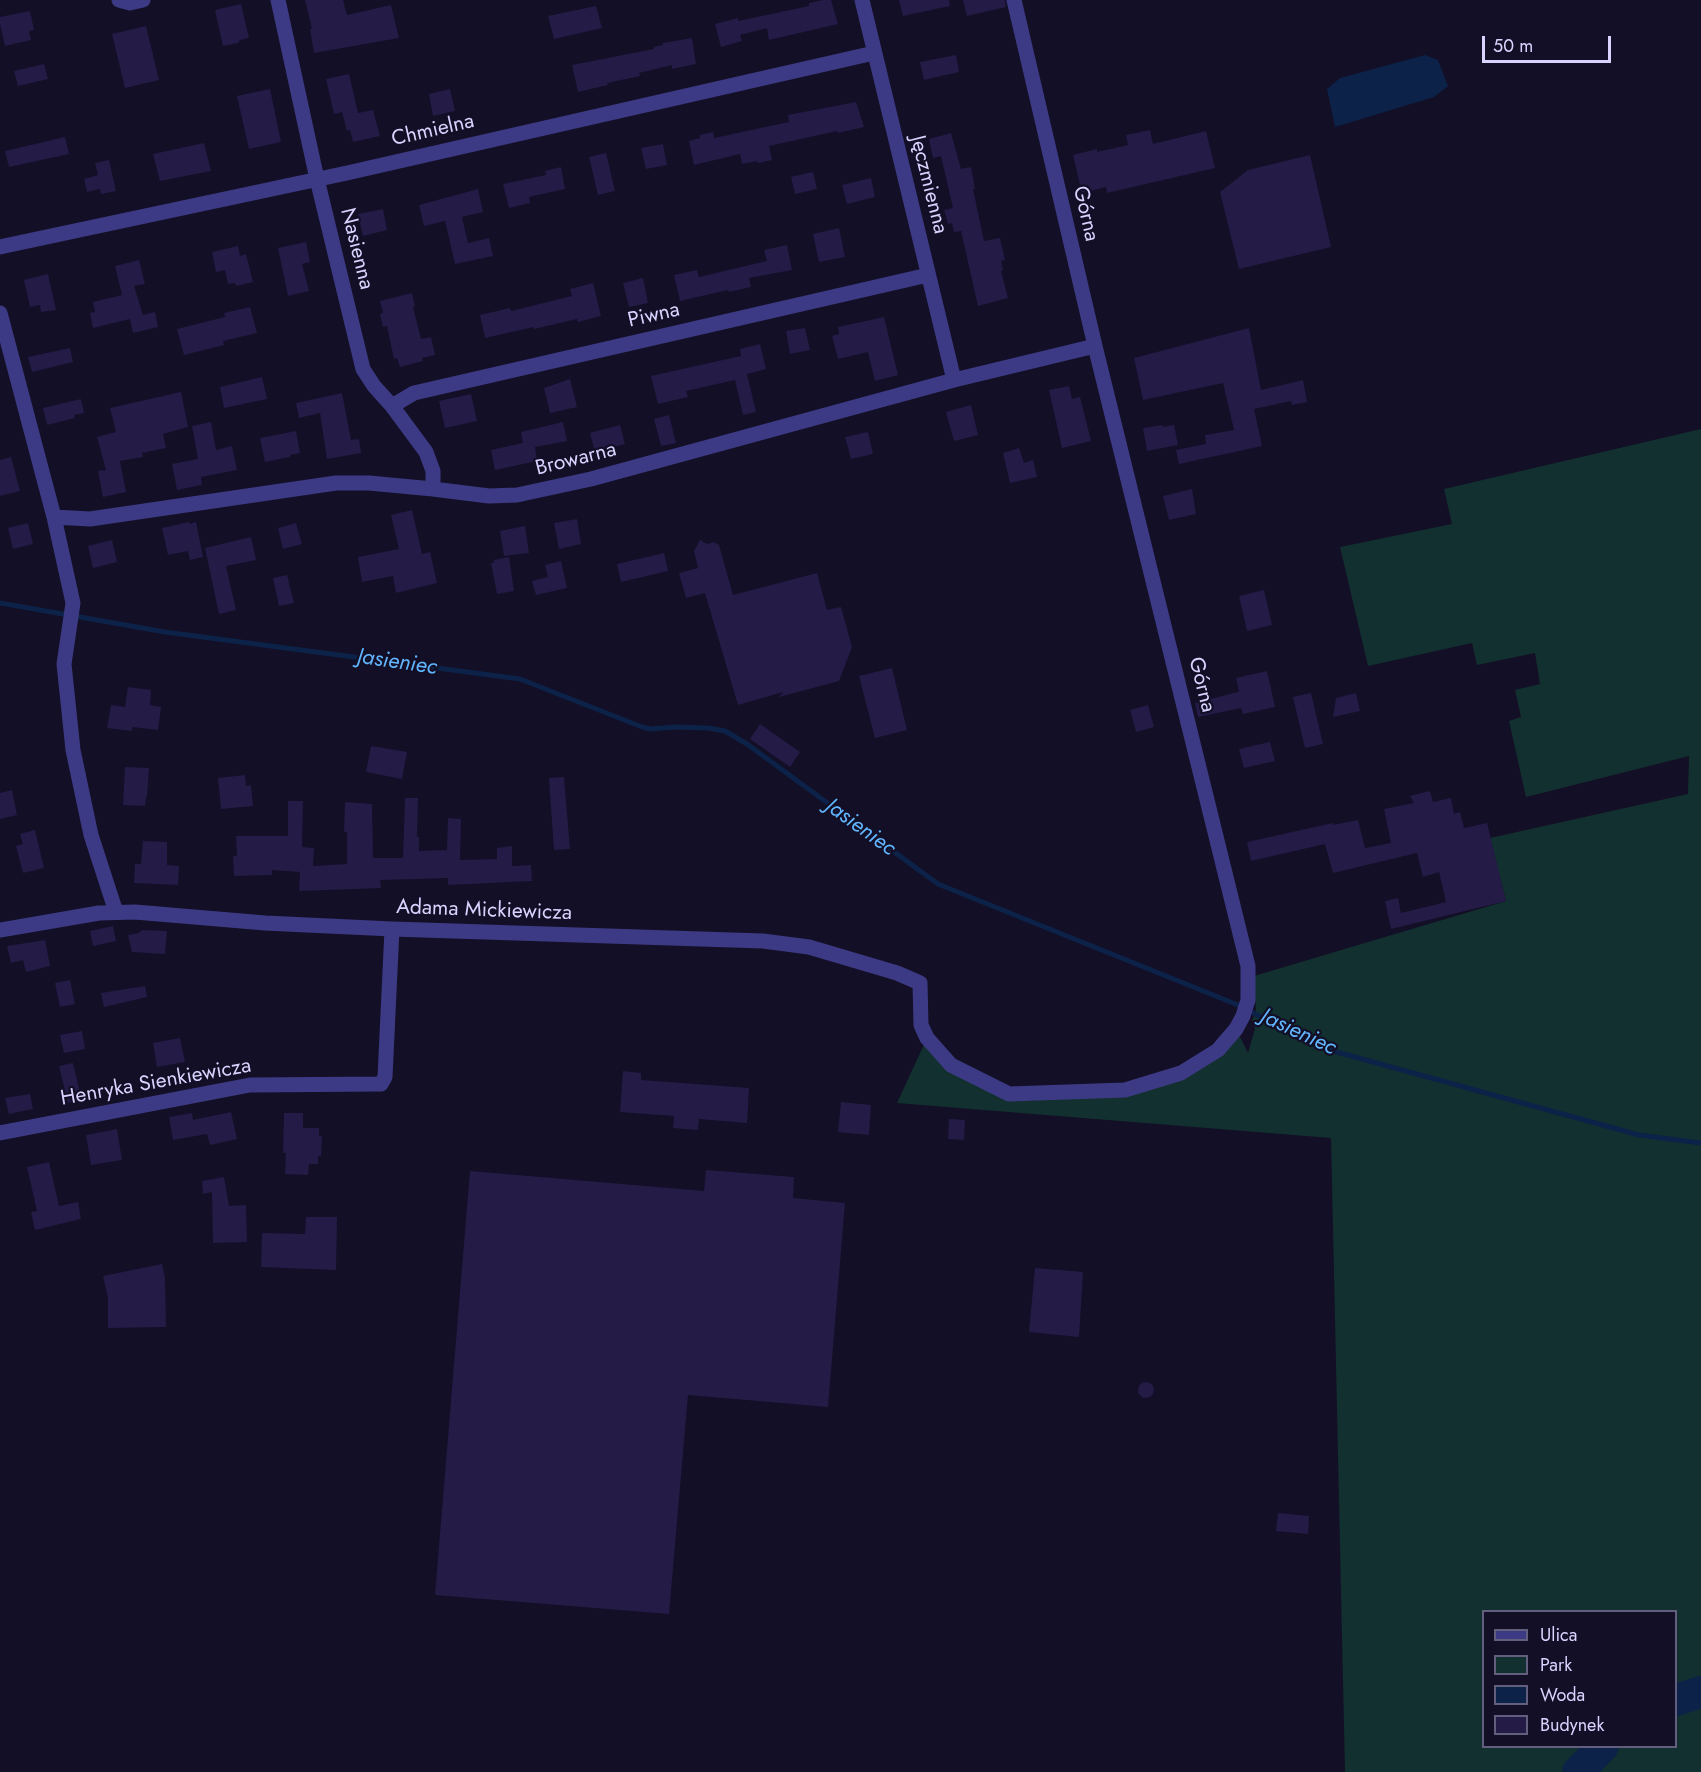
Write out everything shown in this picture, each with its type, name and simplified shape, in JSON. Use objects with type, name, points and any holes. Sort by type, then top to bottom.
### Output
[{"type":"street","points":[[119,0],[130,3],[143,0]]},
{"type":"street","name":"Nasienna","points":[[278,0],[317,179],[363,369],[426,452],[433,471],[433,489]]},
{"type":"street","name":"Jęczmienna","points":[[862,0],[954,380]]},
{"type":"street","name":"Górna","points":[[921,1025],[927,1038],[951,1065],[1009,1094],[1125,1090],[1181,1073],[1218,1050],[1236,1029],[1248,1000],[1248,966],[1095,346],[1014,0]]},
{"type":"street","name":"Chmielna","points":[[0,248],[874,53]]},
{"type":"street","name":"Piwna","points":[[392,406],[414,393],[928,274]]},
{"type":"street","points":[[0,313],[54,517],[73,603],[64,664],[73,750],[91,836],[116,912]]},
{"type":"street","name":"Browarna","points":[[54,517],[90,519],[336,483],[369,483],[489,496],[517,495],[591,479],[954,380],[1095,346]]},
{"type":"street","name":"Adama Mickiewicza","points":[[0,930],[81,915],[116,912],[265,923],[392,929],[763,941],[809,947],[920,982],[921,1025]]},
{"type":"street","name":"Henryka Sienkiewicza","points":[[0,1133],[250,1085],[381,1084],[385,1077],[392,929]]},
{"type":"green space","points":[[1701,429],[1701,1772],[1345,1772],[1331,1138],[897,1103],[927,1038],[951,1065],[1009,1094],[1125,1090],[1181,1073],[1236,1029],[1248,1053],[1255,1029],[1252,1020],[1256,1013],[1254,976],[1506,901],[1490,838],[1688,794],[1689,756],[1526,797],[1509,721],[1521,717],[1515,690],[1540,684],[1535,653],[1477,665],[1472,643],[1368,666],[1340,547],[1452,524],[1444,489]]},
{"type":"water","points":[[1425,55],[1438,60],[1448,86],[1434,97],[1335,127],[1327,89],[1340,78]]},
{"type":"building","points":[[305,0],[343,0],[347,15],[391,5],[399,38],[314,53],[310,29],[312,29]]},
{"type":"building","points":[[831,0],[838,24],[769,40],[767,28],[740,35],[742,41],[721,47],[715,24],[809,6],[809,3]]},
{"type":"building","points":[[899,0],[949,0],[950,6],[903,16]]},
{"type":"building","points":[[963,0],[1005,0],[1006,7],[967,16]]},
{"type":"building","points":[[241,4],[249,38],[223,46],[215,10]]},
{"type":"building","points":[[596,6],[602,28],[554,39],[548,16]]},
{"type":"building","points":[[30,11],[34,30],[29,31],[31,40],[5,46],[0,17]]},
{"type":"building","points":[[146,26],[159,80],[125,88],[112,34]]},
{"type":"building","points":[[692,38],[696,64],[672,69],[672,65],[578,92],[572,65],[654,49],[663,43]]},
{"type":"building","points":[[956,55],[959,72],[924,80],[920,62]]},
{"type":"building","points":[[44,64],[48,79],[18,86],[14,71]]},
{"type":"building","points":[[349,74],[358,113],[373,110],[380,136],[353,142],[350,130],[347,131],[342,112],[334,114],[326,79]]},
{"type":"building","points":[[270,89],[281,142],[249,149],[237,96]]},
{"type":"building","points":[[450,89],[455,111],[433,116],[429,94]]},
{"type":"building","points":[[856,102],[864,127],[769,146],[772,160],[742,164],[740,154],[694,165],[689,141],[700,138],[700,135],[713,132],[714,138],[789,122],[788,115]]},
{"type":"building","points":[[1150,130],[1153,144],[1206,131],[1215,168],[1107,193],[1106,187],[1082,193],[1073,155],[1128,145],[1126,135]]},
{"type":"building","points":[[951,133],[961,169],[971,167],[975,189],[973,189],[984,241],[1000,238],[1005,260],[1001,261],[1003,270],[1001,271],[1008,298],[978,306],[961,231],[954,232],[952,223],[948,224],[944,210],[953,208],[941,156],[933,158],[929,139]]},
{"type":"building","points":[[65,137],[69,154],[9,167],[5,151]]},
{"type":"building","points":[[204,143],[211,171],[160,181],[153,154]]},
{"type":"building","points":[[663,144],[667,165],[646,169],[641,148]]},
{"type":"building","points":[[606,153],[615,191],[598,195],[589,157]]},
{"type":"building","points":[[1310,155],[1331,247],[1239,269],[1220,192],[1248,170]]},
{"type":"building","points":[[109,160],[116,191],[101,194],[100,189],[87,192],[84,179],[98,175],[95,163]]},
{"type":"building","points":[[561,167],[565,189],[529,197],[530,203],[509,208],[503,184],[546,175],[545,171]]},
{"type":"building","points":[[813,172],[817,189],[795,194],[791,177]]},
{"type":"building","points":[[871,178],[875,197],[847,204],[842,185]]},
{"type":"building","points":[[478,189],[483,212],[462,217],[468,243],[489,238],[493,256],[455,264],[445,221],[424,226],[419,205]]},
{"type":"building","points":[[383,209],[387,230],[363,236],[358,214]]},
{"type":"building","points":[[839,228],[845,257],[819,262],[813,234]]},
{"type":"building","points":[[306,242],[310,262],[302,264],[309,291],[288,296],[278,248]]},
{"type":"building","points":[[787,245],[792,270],[749,278],[751,287],[680,301],[674,275],[697,270],[699,277],[767,261],[764,250]]},
{"type":"building","points":[[238,246],[240,256],[246,254],[253,282],[236,286],[235,283],[228,284],[225,270],[216,272],[212,252]]},
{"type":"building","points":[[139,260],[145,284],[134,286],[143,315],[155,312],[158,327],[133,333],[130,319],[93,328],[90,313],[95,312],[93,302],[122,295],[115,266]]},
{"type":"building","points":[[48,274],[56,310],[41,312],[40,305],[30,307],[24,280]]},
{"type":"building","points":[[643,278],[648,303],[629,307],[623,283]]},
{"type":"building","points":[[593,283],[601,316],[485,338],[480,315],[510,308],[511,311],[572,296],[570,289]]},
{"type":"building","points":[[412,293],[421,339],[431,337],[435,355],[400,367],[397,358],[394,359],[387,326],[383,327],[380,301]]},
{"type":"building","points":[[250,307],[257,333],[223,341],[224,345],[184,355],[177,329],[225,317],[224,313]]},
{"type":"building","points":[[884,317],[898,375],[875,381],[868,352],[838,359],[832,336],[839,334],[838,327]]},
{"type":"building","points":[[805,328],[810,350],[790,354],[786,331]]},
{"type":"building","points":[[1249,328],[1261,390],[1303,380],[1307,402],[1292,405],[1291,401],[1254,409],[1262,446],[1179,464],[1176,450],[1206,444],[1205,435],[1234,430],[1223,383],[1143,400],[1134,358]]},
{"type":"building","points":[[760,344],[766,369],[747,374],[756,412],[743,415],[735,380],[686,391],[688,397],[658,404],[651,376],[741,356],[740,349]]},
{"type":"building","points":[[70,348],[73,362],[32,372],[28,357]]},
{"type":"building","points":[[262,377],[267,399],[224,408],[220,387]]},
{"type":"building","points":[[570,379],[577,407],[550,413],[544,388]]},
{"type":"building","points":[[1069,386],[1072,399],[1080,397],[1091,441],[1062,448],[1049,390]]},
{"type":"building","points":[[181,392],[188,427],[163,434],[166,448],[142,453],[143,457],[120,461],[126,492],[103,497],[98,471],[106,470],[97,437],[116,432],[110,408]]},
{"type":"building","points":[[342,393],[351,440],[359,439],[361,453],[327,459],[320,413],[299,418],[296,403]]},
{"type":"building","points":[[471,394],[477,421],[445,428],[439,401]]},
{"type":"building","points":[[81,399],[84,413],[74,415],[75,418],[47,425],[43,408]]},
{"type":"building","points":[[971,405],[978,435],[954,441],[946,412]]},
{"type":"building","points":[[669,415],[676,443],[661,446],[654,419]]},
{"type":"building","points":[[211,422],[216,450],[232,446],[237,470],[201,477],[202,485],[177,490],[172,464],[198,459],[192,426]]},
{"type":"building","points":[[563,422],[567,441],[535,447],[537,461],[495,470],[491,450],[523,443],[521,432]]},
{"type":"building","points":[[620,425],[625,444],[595,452],[590,433]]},
{"type":"building","points":[[1163,425],[1163,427],[1174,425],[1178,445],[1147,451],[1143,428]]},
{"type":"building","points":[[296,431],[300,453],[265,462],[260,438]]},
{"type":"building","points":[[868,432],[873,454],[851,459],[845,437]]},
{"type":"building","points":[[1019,448],[1024,463],[1033,460],[1037,477],[1010,483],[1003,453]]},
{"type":"building","points":[[11,457],[20,491],[0,496],[0,460]]},
{"type":"building","points":[[1192,489],[1196,514],[1169,520],[1163,496]]},
{"type":"building","points":[[412,510],[422,554],[430,552],[437,583],[396,593],[393,576],[362,582],[358,557],[399,549],[391,515]]},
{"type":"building","points":[[577,519],[581,544],[559,549],[554,523]]},
{"type":"building","points":[[189,522],[190,524],[196,522],[203,557],[190,560],[188,551],[168,555],[162,528]]},
{"type":"building","points":[[28,523],[33,544],[13,549],[8,528]]},
{"type":"building","points":[[296,523],[302,544],[283,549],[278,528]]},
{"type":"building","points":[[525,526],[529,553],[504,556],[500,531]]},
{"type":"building","points":[[251,537],[256,560],[226,566],[236,610],[219,614],[205,548]]},
{"type":"building","points":[[112,540],[117,562],[93,568],[88,546]]},
{"type":"building","points":[[700,540],[707,544],[714,542],[719,545],[733,595],[817,573],[827,610],[841,607],[852,647],[839,681],[779,697],[783,692],[738,705],[705,593],[686,598],[679,573],[698,568],[694,551]]},
{"type":"building","points":[[664,553],[668,571],[621,582],[617,564]]},
{"type":"building","points":[[509,557],[514,591],[497,594],[491,563],[494,563],[494,560]]},
{"type":"building","points":[[561,561],[567,588],[536,595],[532,581],[548,577],[545,565]]},
{"type":"building","points":[[287,575],[294,603],[279,606],[273,578]]},
{"type":"building","points":[[1264,590],[1272,625],[1247,631],[1239,596]]},
{"type":"building","points":[[892,668],[907,730],[875,738],[859,676]]},
{"type":"building","points":[[1267,671],[1275,707],[1243,714],[1241,708],[1198,717],[1195,703],[1238,692],[1236,678]]},
{"type":"building","points":[[128,687],[151,690],[150,705],[161,707],[158,730],[132,727],[132,731],[107,728],[111,705],[125,707]]},
{"type":"building","points":[[1311,693],[1323,744],[1305,748],[1293,697]]},
{"type":"building","points":[[1356,693],[1360,711],[1333,717],[1336,698]]},
{"type":"building","points":[[1148,705],[1154,727],[1136,732],[1130,710]]},
{"type":"building","points":[[760,724],[800,752],[790,767],[750,739]]},
{"type":"building","points":[[1270,742],[1275,761],[1244,768],[1239,749]]},
{"type":"building","points":[[371,746],[407,752],[402,779],[366,772]]},
{"type":"building","points":[[125,767],[149,768],[145,806],[123,805]]},
{"type":"building","points":[[245,775],[246,786],[251,785],[253,806],[221,809],[218,778]]},
{"type":"building","points":[[564,777],[570,849],[554,850],[549,778]]},
{"type":"building","points":[[12,790],[17,815],[0,819],[0,793]]},
{"type":"building","points":[[1430,791],[1433,802],[1451,798],[1454,814],[1460,812],[1464,828],[1487,823],[1506,901],[1391,929],[1385,901],[1398,898],[1401,913],[1446,902],[1439,872],[1423,877],[1417,853],[1333,873],[1325,844],[1251,861],[1247,842],[1333,823],[1333,825],[1358,820],[1365,848],[1391,843],[1384,809],[1414,803],[1410,796]]},
{"type":"building","points":[[405,798],[418,798],[419,851],[447,850],[448,818],[461,819],[460,860],[497,859],[497,848],[512,846],[512,866],[531,865],[532,881],[448,885],[448,878],[380,880],[381,888],[299,891],[300,872],[272,870],[272,875],[234,876],[233,856],[237,856],[236,836],[288,836],[288,801],[303,801],[302,847],[314,848],[313,866],[347,864],[347,832],[344,832],[345,802],[372,804],[373,858],[403,858]]},
{"type":"building","points":[[35,830],[44,868],[23,873],[16,846],[23,844],[20,834]]},
{"type":"building","points":[[143,841],[167,842],[167,865],[179,866],[178,885],[134,883],[135,864],[141,864]]},
{"type":"building","points":[[113,926],[116,941],[93,946],[90,931]]},
{"type":"building","points":[[142,930],[167,931],[165,954],[132,952],[128,935],[139,933]]},
{"type":"building","points":[[45,940],[50,966],[26,972],[23,960],[11,963],[7,946]]},
{"type":"building","points":[[70,980],[75,1004],[60,1007],[55,983]]},
{"type":"building","points":[[145,986],[147,997],[104,1007],[101,993]]},
{"type":"building","points":[[82,1031],[85,1049],[64,1053],[60,1035]]},
{"type":"building","points":[[180,1038],[185,1062],[157,1067],[153,1043]]},
{"type":"building","points":[[73,1063],[82,1100],[68,1103],[59,1066]]},
{"type":"building","points":[[623,1071],[641,1073],[641,1080],[749,1088],[747,1123],[699,1119],[698,1130],[673,1128],[674,1116],[620,1112]]},
{"type":"building","points":[[30,1094],[33,1109],[9,1114],[5,1098]]},
{"type":"building","points":[[841,1102],[871,1105],[869,1135],[838,1132]]},
{"type":"building","points":[[231,1112],[237,1139],[210,1145],[207,1134],[173,1140],[169,1117],[192,1113],[193,1120]]},
{"type":"building","points":[[284,1113],[303,1113],[303,1128],[319,1128],[319,1136],[322,1136],[321,1156],[318,1156],[318,1164],[309,1164],[308,1175],[285,1174]]},
{"type":"building","points":[[949,1119],[965,1120],[964,1140],[948,1139]]},
{"type":"building","points":[[117,1129],[122,1160],[91,1165],[86,1135]]},
{"type":"building","points":[[49,1162],[59,1206],[78,1202],[81,1219],[35,1230],[31,1212],[37,1211],[27,1167]]},
{"type":"building","points":[[706,1170],[794,1177],[793,1198],[845,1203],[828,1407],[688,1395],[669,1614],[435,1595],[470,1171],[704,1191]]},
{"type":"building","points":[[224,1177],[229,1206],[246,1205],[247,1242],[213,1243],[212,1192],[203,1194],[202,1181]]},
{"type":"building","points":[[306,1217],[337,1217],[336,1270],[261,1267],[262,1233],[305,1234]]},
{"type":"building","points":[[162,1264],[165,1278],[166,1327],[108,1328],[108,1298],[103,1276]]},
{"type":"building","points":[[1035,1268],[1083,1272],[1079,1337],[1029,1332]]},
{"type":"building","points":[[1146,1382],[1154,1390],[1146,1398],[1138,1390]]},
{"type":"building","points":[[1278,1513],[1309,1516],[1308,1534],[1276,1531]]},
{"type":"waterway","name":"Jasieniec","points":[[0,603],[165,632],[520,679],[642,727],[651,729],[708,728],[725,731],[747,744],[938,884],[1238,1005],[1322,1048],[1639,1135],[1701,1143]]},
{"type":"waterway","points":[[1677,1700],[1701,1692]]},
{"type":"waterway","points":[[1578,1772],[1601,1748]]}]
